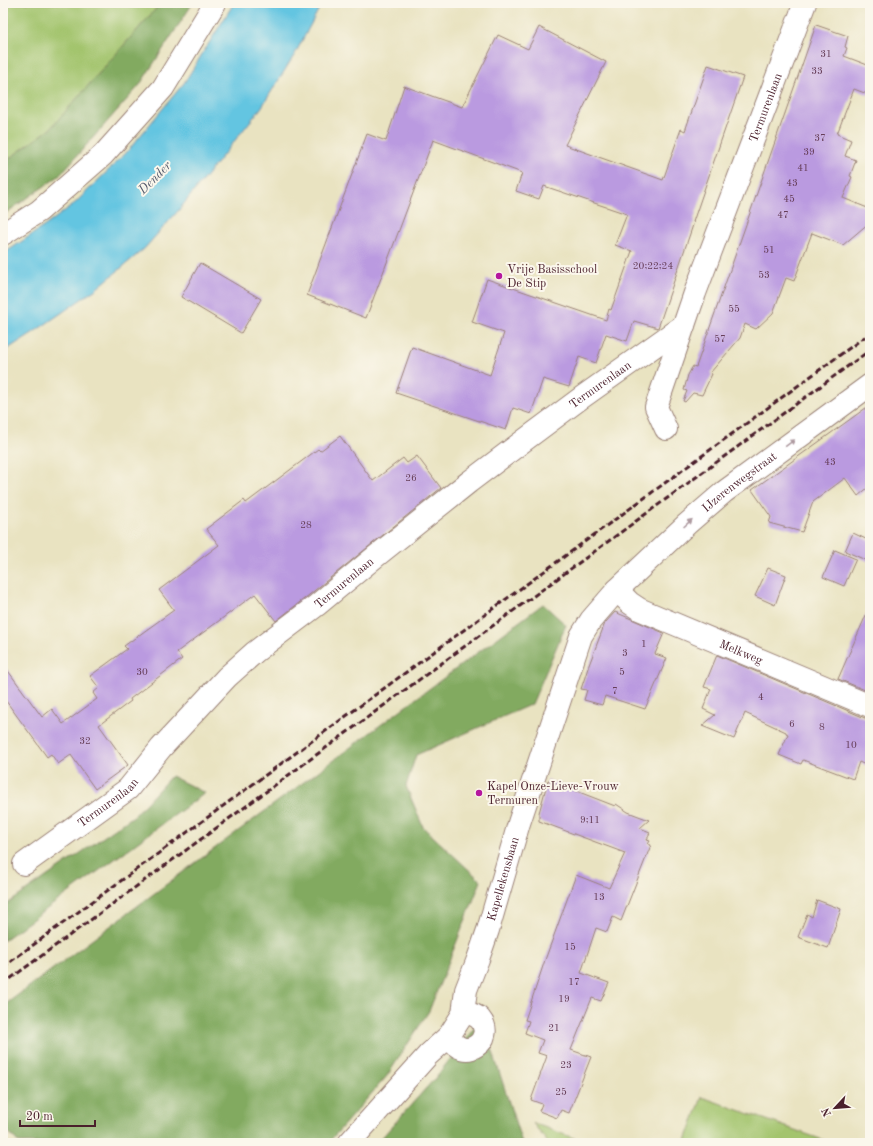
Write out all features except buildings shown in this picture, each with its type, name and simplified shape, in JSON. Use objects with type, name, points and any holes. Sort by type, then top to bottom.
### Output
[{"type":"street","points":[[3,234],[39,211],[103,155],[163,88],[215,3]]},
{"type":"street","name":"Termurenlaan","points":[[666,430],[656,407],[684,325],[804,3]]},
{"type":"street","name":"Termurenlaan","points":[[24,864],[128,788],[171,737],[227,677],[255,652],[317,605],[404,534],[526,439],[684,325]]},
{"type":"street","name":"IJzerenwegstraat","points":[[617,590],[686,524],[724,492],[870,385]]},
{"type":"street","name":"Melkweg","points":[[617,590],[639,610],[870,706]]},
{"type":"street","name":"Kapellekensbaan","points":[[349,1143],[428,1056],[449,1036],[463,1014],[466,990],[488,930],[519,823],[582,636],[590,620],[617,590]]},
{"type":"street","points":[[449,1036],[452,1042],[462,1049],[474,1048],[483,1039],[484,1028],[479,1018],[474,1015],[463,1014]]},
{"type":"green space","points":[[3,3],[161,3],[50,129],[3,163]]},
{"type":"green space","points":[[161,3],[193,3],[139,86],[59,176],[3,215],[3,163],[50,129]]},
{"type":"green space","points":[[543,604],[566,625],[532,704],[416,755],[406,786],[423,827],[481,881],[429,1011],[387,1076],[328,1143],[19,1143],[3,1126],[3,1006]]},
{"type":"green space","points":[[171,776],[205,793],[3,941],[3,907],[135,815]]},
{"type":"green space","points":[[482,1018],[522,1143],[377,1143],[436,1077]]},
{"type":"green space","points":[[702,1097],[823,1140],[831,1143],[685,1143]]},
{"type":"green space","points":[[533,1123],[587,1143],[548,1143]]},
{"type":"water","name":"Dender","points":[[234,3],[322,3],[295,54],[261,108],[178,211],[144,249],[96,289],[3,352],[3,254],[75,203],[126,153],[184,83]]},
{"type":"railway","points":[[3,967],[870,333]]},
{"type":"railway","points":[[3,984],[870,350]]},
{"type":"place","name":"Vrije Basisschool De Stip","points":[[499,276]]},
{"type":"place","name":"Kapel Onze-Lieve-Vrouw Termuren","points":[[479,793]]}]
